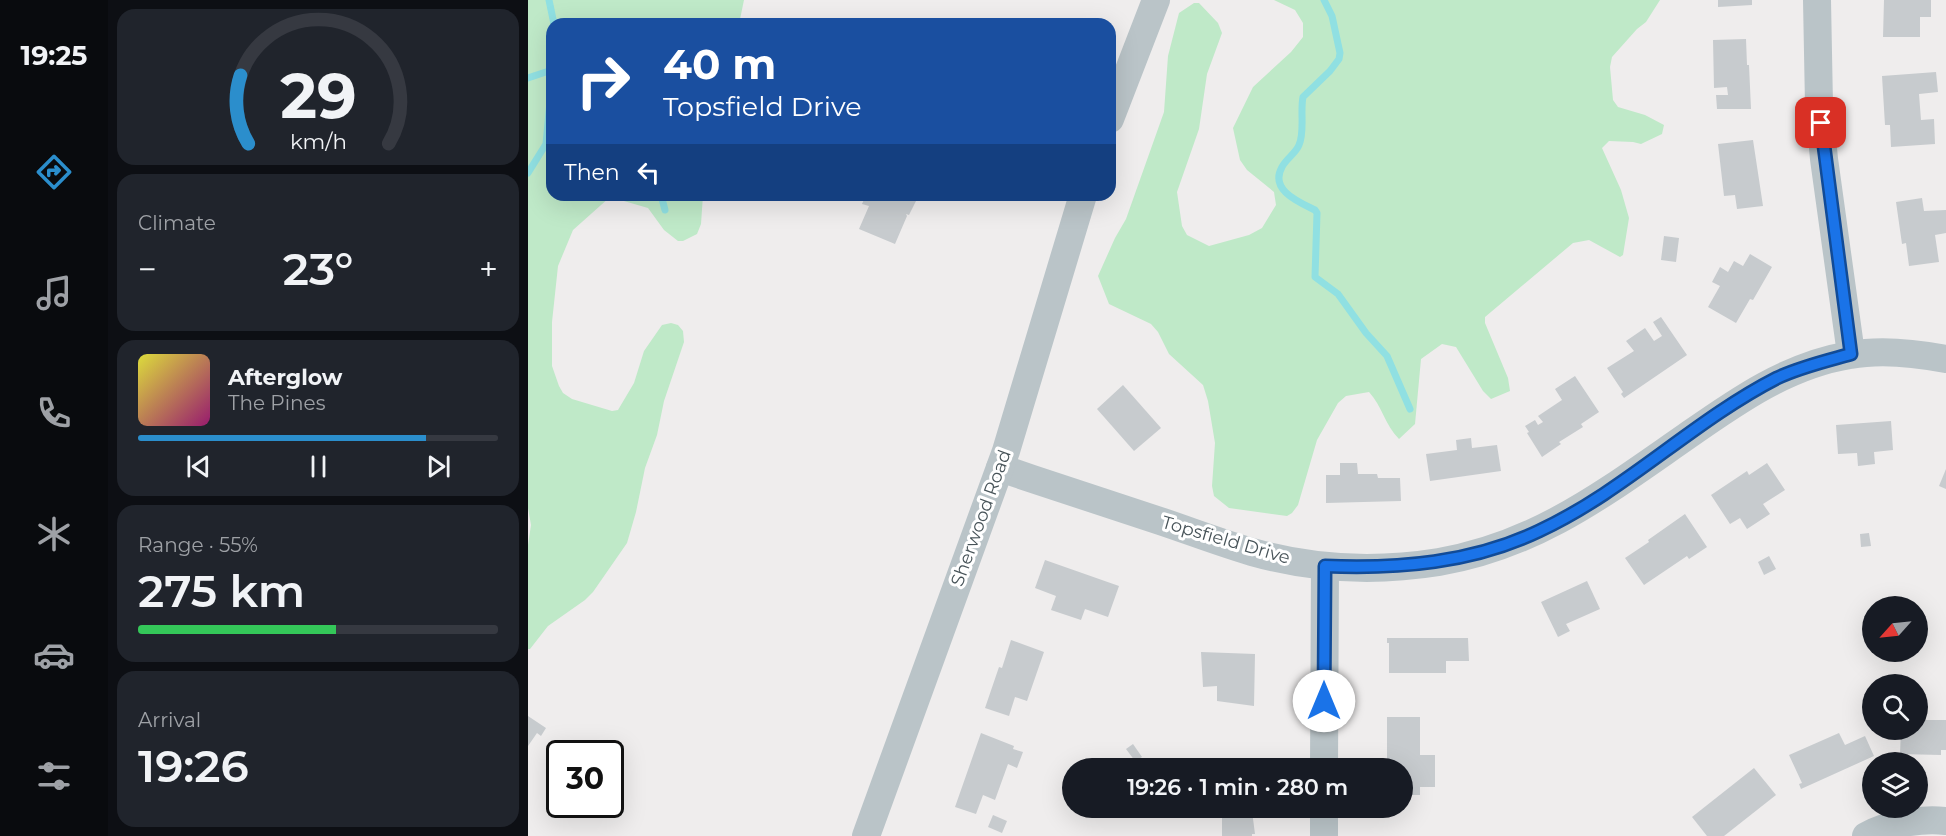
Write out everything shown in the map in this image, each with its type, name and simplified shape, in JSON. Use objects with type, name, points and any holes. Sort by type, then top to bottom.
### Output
[{"type":"street","points":[[1116,103],[1156,0]]},
{"type":"street","points":[[1817,0],[1819,105],[1823,148],[1851,354]]},
{"type":"street","name":"Sherwood Road","points":[[866,836],[1000,468],[1081,201]]},
{"type":"street","name":"Topsfield Drive","points":[[1000,468],[1252,552],[1325,566],[1367,568],[1407,566],[1440,562],[1505,545],[1539,531],[1608,490],[1749,394],[1778,378],[1811,365],[1851,354],[1882,352],[1916,353],[1946,359]]},
{"type":"street","points":[[1324,758],[1325,566]]},
{"type":"street","points":[[1324,818],[1324,836]]},
{"type":"street","points":[[1866,836],[1901,824],[1946,821]]},
{"type":"green space","points":[[528,0],[744,0],[740,18],[546,18],[546,201],[606,201],[573,230],[558,266],[552,322],[552,366],[559,386],[563,393],[572,399],[612,411],[618,410],[634,383],[644,351],[662,325],[671,323],[678,325],[683,331],[684,342],[645,468],[627,543],[593,592],[548,626],[530,649],[528,649],[528,545],[531,525],[528,508]]},
{"type":"green space","points":[[1274,0],[1660,0],[1646,22],[1612,57],[1610,67],[1613,100],[1618,107],[1645,115],[1664,125],[1662,134],[1641,144],[1609,141],[1602,148],[1621,190],[1629,218],[1623,255],[1620,257],[1589,240],[1573,243],[1485,317],[1485,323],[1508,378],[1510,391],[1491,399],[1483,391],[1456,347],[1442,344],[1421,359],[1415,424],[1399,439],[1369,392],[1346,396],[1338,403],[1317,440],[1298,505],[1287,516],[1229,508],[1214,496],[1212,486],[1215,443],[1203,385],[1169,354],[1158,332],[1151,324],[1109,304],[1098,276],[1126,219],[1164,112],[1168,56],[1179,13],[1194,3],[1199,3],[1218,23],[1222,33],[1207,74],[1199,129],[1177,192],[1182,226],[1187,235],[1209,246],[1249,235],[1262,228],[1276,205],[1274,192],[1247,170],[1240,160],[1233,128],[1253,87],[1291,52],[1303,37],[1303,23],[1295,10]]},
{"type":"green space","points":[[624,201],[703,201],[701,224],[697,234],[678,241],[664,230],[648,208]]},
{"type":"building","points":[[1718,0],[1752,0],[1752,5],[1718,7]]},
{"type":"building","points":[[1884,0],[1931,0],[1931,17],[1920,17],[1920,37],[1883,37]]},
{"type":"building","points":[[1746,39],[1751,109],[1717,109],[1716,95],[1728,95],[1727,87],[1714,88],[1713,40]]},
{"type":"building","points":[[1936,72],[1938,92],[1919,94],[1921,120],[1934,119],[1935,144],[1891,147],[1890,125],[1885,125],[1882,76]]},
{"type":"building","points":[[1753,140],[1763,206],[1737,209],[1735,195],[1724,196],[1718,144]]},
{"type":"building","points":[[1922,198],[1924,211],[1946,210],[1946,233],[1935,235],[1939,262],[1909,266],[1906,243],[1902,244],[1896,202]]},
{"type":"building","points":[[863,201],[916,201],[909,215],[906,214],[895,244],[859,229],[869,206],[862,204]]},
{"type":"building","points":[[1664,236],[1679,238],[1676,262],[1661,260]]},
{"type":"building","points":[[1750,254],[1772,267],[1753,300],[1750,299],[1736,323],[1708,307],[1720,286],[1712,282],[1720,267],[1728,272],[1734,261],[1743,266]]},
{"type":"building","points":[[1661,317],[1687,355],[1624,398],[1621,394],[1623,392],[1607,368],[1634,351],[1626,341],[1645,328],[1654,341],[1662,336],[1653,322]]},
{"type":"building","points":[[1575,376],[1599,412],[1581,424],[1583,427],[1559,442],[1561,444],[1542,457],[1525,426],[1535,420],[1538,425],[1543,422],[1538,416],[1562,400],[1555,389]]},
{"type":"building","points":[[1123,385],[1161,428],[1134,451],[1097,409]]},
{"type":"building","points":[[1891,421],[1893,450],[1874,452],[1875,464],[1858,466],[1857,453],[1838,454],[1836,425]]},
{"type":"building","points":[[1471,438],[1472,448],[1497,445],[1501,471],[1430,481],[1426,454],[1457,450],[1456,440]]},
{"type":"building","points":[[1340,463],[1357,463],[1358,474],[1377,474],[1378,478],[1400,478],[1401,501],[1326,503],[1326,475],[1340,475]]},
{"type":"building","points":[[1767,463],[1785,490],[1763,504],[1770,514],[1747,529],[1740,518],[1730,524],[1711,495],[1747,471],[1749,475]]},
{"type":"building","points":[[1946,469],[1946,489],[1939,486]]},
{"type":"building","points":[[1685,514],[1707,547],[1689,559],[1687,556],[1644,585],[1625,558]]},
{"type":"building","points":[[1869,533],[1871,546],[1861,547],[1860,534]]},
{"type":"building","points":[[1769,556],[1776,569],[1764,575],[1758,562]]},
{"type":"building","points":[[1045,560],[1119,586],[1108,617],[1085,609],[1081,620],[1051,610],[1056,596],[1035,588]]},
{"type":"building","points":[[1587,581],[1600,609],[1566,624],[1570,631],[1558,637],[1541,602]]},
{"type":"building","points":[[1387,638],[1468,638],[1469,661],[1446,661],[1446,673],[1389,673]]},
{"type":"building","points":[[1011,640],[1044,652],[1027,701],[1015,697],[1009,716],[985,708]]},
{"type":"building","points":[[1201,652],[1255,654],[1254,706],[1217,701],[1217,686],[1203,687]]},
{"type":"building","points":[[528,716],[546,728],[541,736],[537,733],[528,746]]},
{"type":"building","points":[[1387,717],[1420,717],[1420,755],[1435,755],[1435,787],[1420,787],[1420,795],[1413,795],[1413,758],[1387,758]]},
{"type":"building","points":[[1928,720],[1946,720],[1946,750],[1941,750],[1941,755],[1928,755],[1928,752],[1900,752],[1901,740],[1928,740]]},
{"type":"building","points":[[981,733],[1023,752],[1017,768],[1008,764],[995,800],[983,795],[976,814],[955,807]]},
{"type":"building","points":[[1839,733],[1845,745],[1862,737],[1862,740],[1867,740],[1872,752],[1862,752],[1862,761],[1801,789],[1799,784],[1802,783],[1789,755]]},
{"type":"building","points":[[1133,744],[1142,757],[1133,758],[1126,749]]},
{"type":"building","points":[[1754,768],[1776,795],[1724,836],[1707,836],[1692,817]]},
{"type":"building","points":[[993,815],[1007,821],[1002,833],[988,827]]},
{"type":"building","points":[[1222,818],[1253,818],[1255,834],[1252,836],[1222,836]]},
{"type":"waterway","points":[[549,0],[553,18]]},
{"type":"waterway","points":[[1324,0],[1332,16],[1340,53],[1339,59],[1303,97],[1301,140],[1298,148],[1282,167],[1279,182],[1288,194],[1317,213],[1315,277],[1338,294],[1366,333],[1387,356],[1410,409]]},
{"type":"waterway","points":[[528,78],[546,72]]},
{"type":"waterway","points":[[528,173],[546,144]]},
{"type":"waterway","points":[[663,201],[665,210]]},
{"type":"route","points":[[1324,701],[1325,566],[1367,568],[1407,566],[1440,562],[1505,545],[1539,531],[1574,512],[1749,394],[1778,378],[1811,365],[1851,354],[1821,123]]}]
